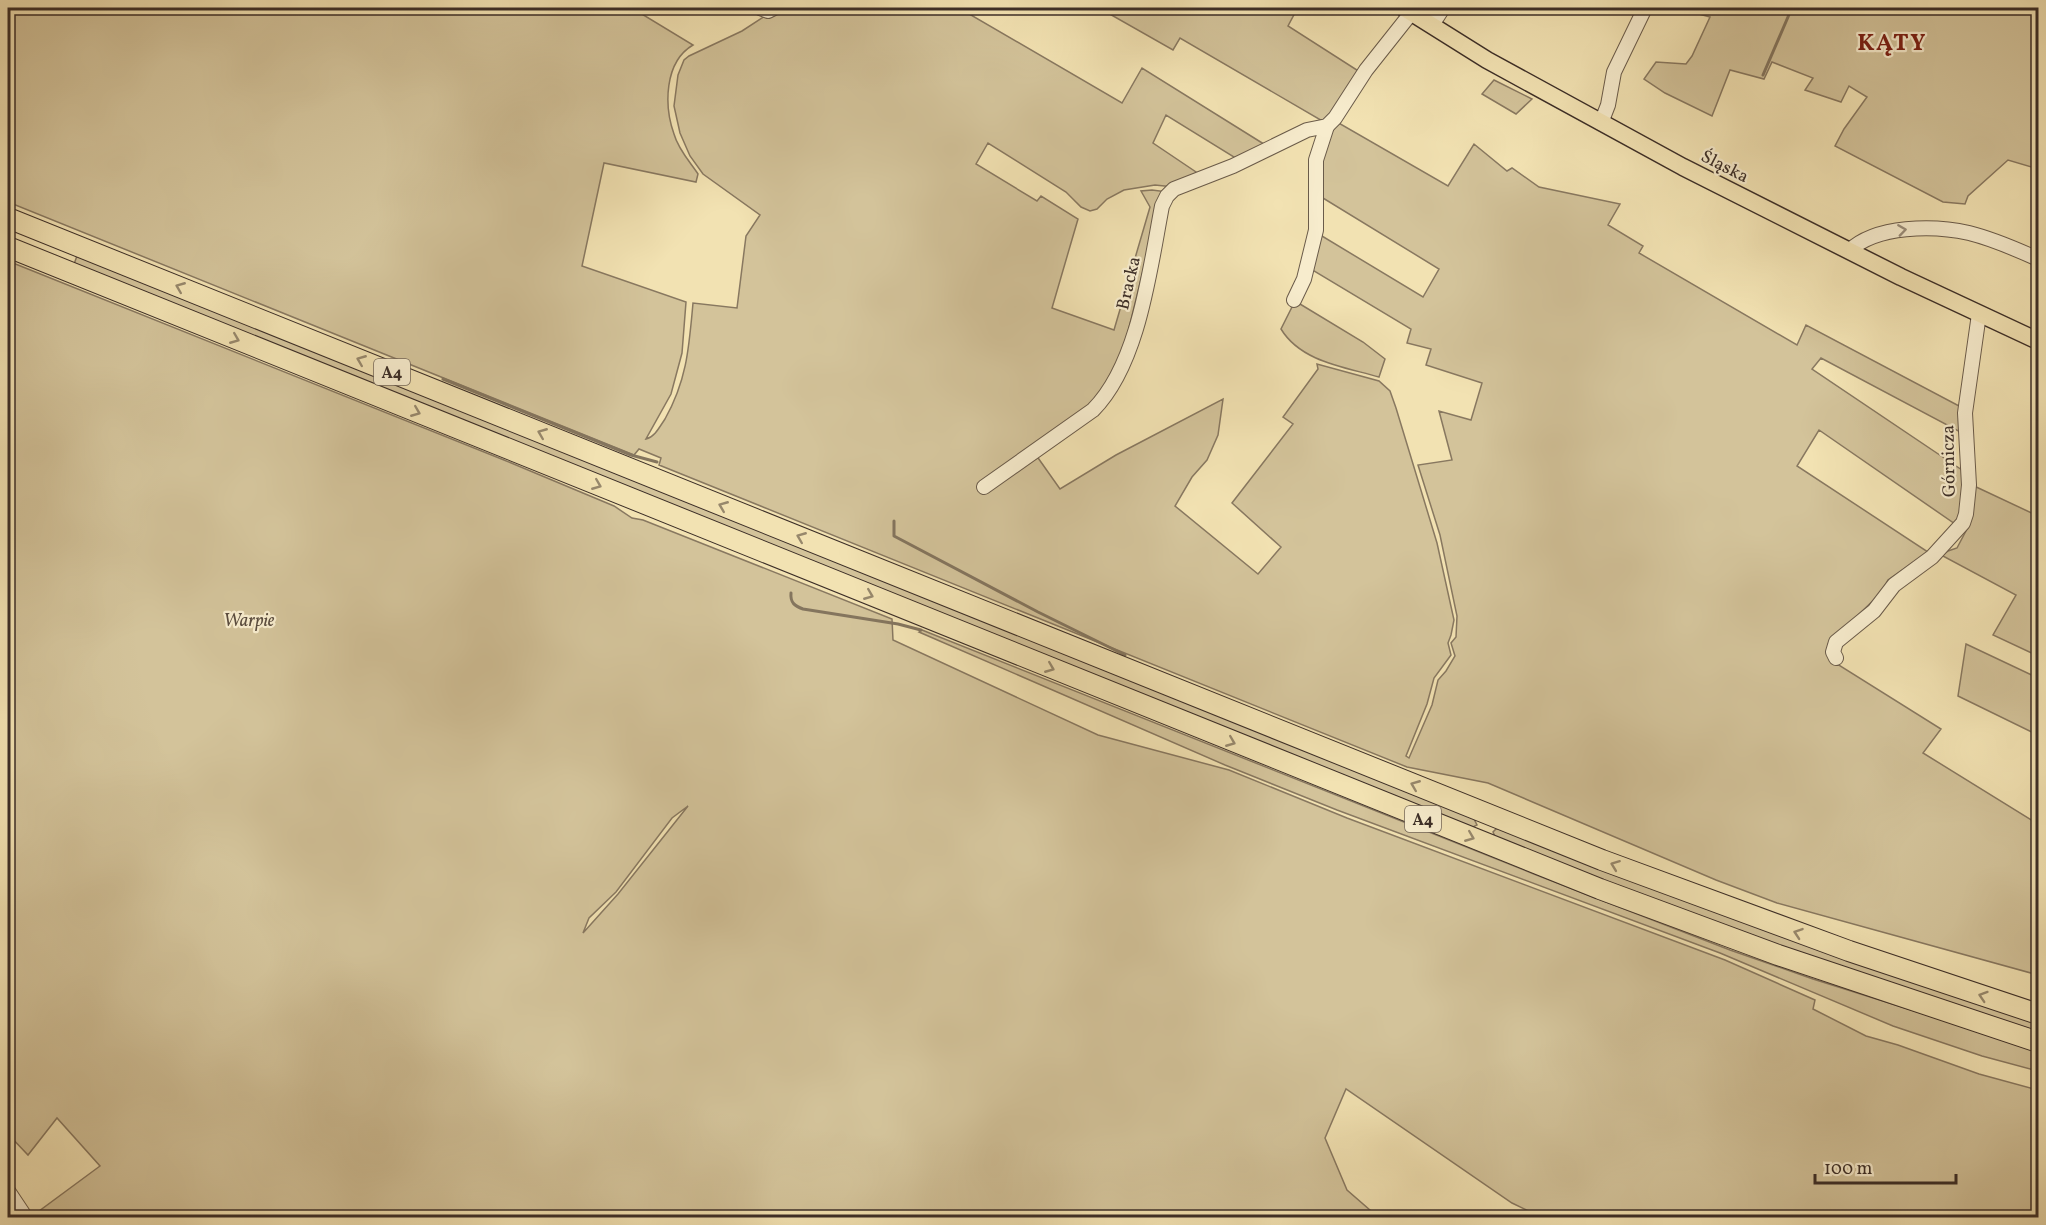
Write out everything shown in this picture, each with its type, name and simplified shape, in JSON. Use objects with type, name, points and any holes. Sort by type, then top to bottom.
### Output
[{"type":"highway","name":"A4","points":[[8,218],[1654,880],[1849,951],[2038,1014]]},
{"type":"highway","name":"A4","points":[[8,234],[67,271]]},
{"type":"highway","name":"A4","points":[[8,247],[1288,765],[1670,916],[1851,980],[2038,1042]]},
{"type":"main road","name":"Śląska","points":[[1408,10],[1487,60],[1601,123],[1849,251],[2038,341]]},
{"type":"street","points":[[760,8],[768,11],[774,8]]},
{"type":"street","points":[[1432,25],[1443,8]]},
{"type":"street","points":[[1601,123],[1608,105],[1614,72],[1645,8]]},
{"type":"street","points":[[1294,300],[1304,279],[1316,230],[1316,160],[1327,126],[1335,118],[1408,10]]},
{"type":"street","name":"Bracka","points":[[984,487],[1093,410],[1112,386],[1134,333],[1162,206],[1167,196],[1174,189],[1233,166],[1307,130],[1327,126]]},
{"type":"street","points":[[1849,251],[1854,246],[1882,233],[1910,229],[1968,233],[2004,244],[2038,259]]},
{"type":"street","name":"Górnicza","points":[[1836,658],[1833,652],[1836,642],[1874,611],[1894,585],[1932,557],[1963,522],[1967,509],[1969,485],[1965,413],[1979,314]]},
{"type":"street","points":[[8,1191],[17,1213]]},
{"type":"green space","points":[[8,8],[632,8],[693,45],[676,62],[669,85],[668,98],[676,140],[698,174],[696,182],[604,163],[582,266],[686,302],[682,353],[671,394],[646,439],[652,436],[665,419],[678,391],[688,349],[693,303],[737,308],[746,236],[760,215],[703,174],[690,156],[680,133],[674,106],[678,75],[684,60],[689,56],[742,31],[768,14],[784,8],[959,8],[1122,103],[1142,68],[1267,146],[1237,159],[1166,115],[1153,143],[1202,176],[1174,187],[1155,185],[1124,190],[1107,199],[1097,209],[1090,211],[1081,207],[1066,192],[988,143],[976,164],[1037,201],[1041,196],[1078,219],[1052,308],[1114,330],[1150,207],[1141,191],[1168,192],[1158,210],[1120,356],[1097,399],[1036,455],[1060,489],[1116,455],[1223,399],[1218,435],[1207,460],[1192,477],[1175,506],[1258,574],[1281,547],[1232,503],[1293,424],[1283,417],[1318,369],[1317,364],[1379,381],[1390,391],[1396,408],[1437,543],[1454,620],[1448,643],[1451,655],[1434,678],[1427,704],[1406,756],[1409,758],[1432,705],[1438,680],[1455,656],[1451,643],[1456,637],[1457,616],[1440,535],[1418,465],[1452,460],[1439,411],[1471,420],[1482,383],[1426,365],[1431,349],[1407,343],[1411,329],[1309,268],[1317,233],[1423,297],[1439,269],[1318,195],[1319,165],[1326,140],[1337,122],[1448,186],[1474,144],[1507,171],[1512,168],[1539,187],[1620,204],[1608,225],[1643,246],[1639,253],[1797,345],[1806,325],[1961,407],[1964,434],[1821,358],[1812,369],[1965,472],[1958,526],[1819,430],[1797,466],[1928,552],[1888,580],[1881,593],[1828,644],[1832,658],[1837,664],[1941,729],[1923,753],[2038,824],[2038,975],[1777,903],[1716,880],[1488,783],[1407,767],[659,465],[661,458],[639,449],[634,455],[8,202]]},
{"type":"green space","points":[[1099,8],[1295,8],[1297,9],[1288,26],[1360,72],[1324,122],[1180,38],[1173,50]]},
{"type":"green space","points":[[1680,8],[2038,8],[2038,169],[2008,160],[1968,196],[1965,204],[1943,202],[1835,146],[1867,97],[1849,86],[1841,102],[1805,90],[1813,78],[1772,62],[1764,79],[1730,70],[1712,116],[1665,93],[1644,79],[1656,62],[1686,64],[1692,56],[1710,17]]},
{"type":"green space","points":[[1494,80],[1532,99],[1516,114],[1482,94]]},
{"type":"green space","points":[[78,253],[1472,815],[1477,825],[1467,830],[73,267]]},
{"type":"green space","name":"Warpie","points":[[8,261],[504,460],[614,506],[632,518],[643,520],[892,619],[893,640],[1098,735],[1229,770],[1347,818],[1725,960],[1815,1000],[1813,1009],[1866,1036],[1979,1074],[2038,1090],[2038,1217],[1541,1217],[1512,1203],[1346,1089],[1325,1138],[1347,1190],[1378,1217],[31,1217],[100,1166],[57,1118],[28,1155],[8,1134]],"holes":[[[688,806],[618,894],[583,933],[589,918],[616,892],[672,818]]]},
{"type":"green space","points":[[1295,301],[1363,342],[1385,359],[1379,377],[1325,362],[1300,349],[1290,340],[1281,329]]},
{"type":"green space","points":[[1972,485],[2038,516],[2038,656],[1993,635],[2016,595],[1941,555],[1957,548],[1968,527]]},
{"type":"green space","points":[[922,630],[1730,950],[1813,979],[2038,1050],[2038,1071],[1982,1056],[1893,1026],[1720,953],[1337,810],[1225,765],[919,632]]},
{"type":"green space","points":[[1966,644],[2038,678],[2038,735],[1958,696]]},
{"type":"green space","points":[[1505,828],[2038,1020],[2038,1035],[1853,974],[1497,841],[1493,832],[1496,829]]},
{"type":"waterway","points":[[1763,75],[1791,10]]},
{"type":"waterway","points":[[443,379],[631,455],[657,462]]},
{"type":"waterway","points":[[894,521],[894,536],[1125,655]]},
{"type":"waterway","points":[[791,593],[794,604],[803,609],[898,624],[921,630]]},
{"type":"district","name":"KĄTY","points":[[1892,42]]}]
